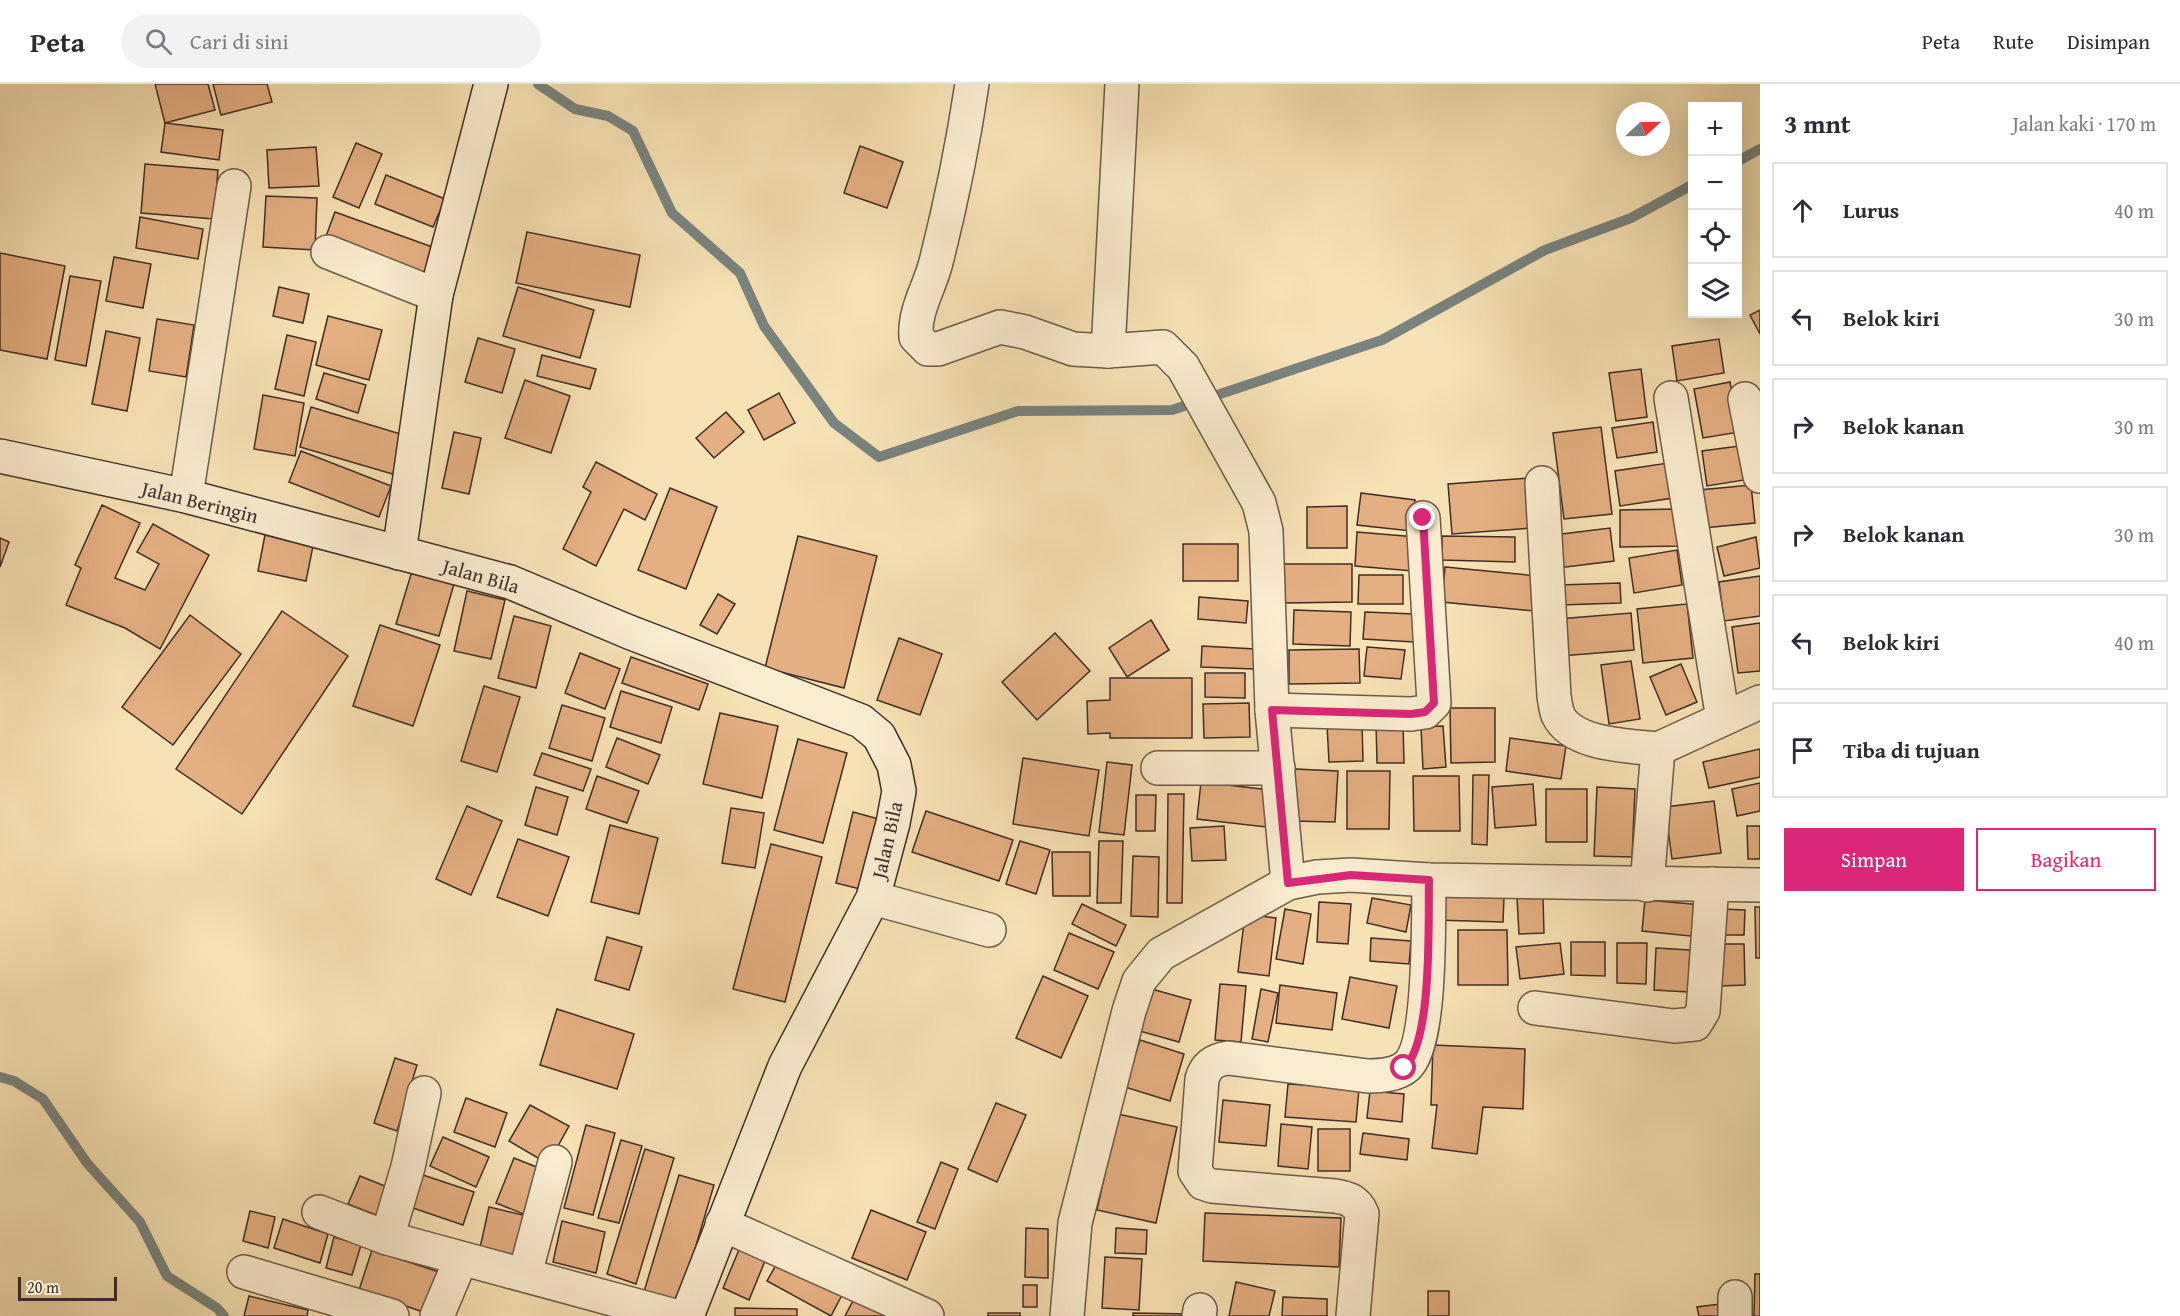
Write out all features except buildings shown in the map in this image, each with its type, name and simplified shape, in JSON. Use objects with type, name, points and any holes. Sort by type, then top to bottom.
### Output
[{"type":"street","points":[[399,554],[436,295],[491,84]]},
{"type":"street","points":[[972,84],[966,128],[946,219],[936,264],[915,326],[916,337],[928,349],[938,349],[1000,327],[1025,332],[1072,349],[1108,351],[1163,346],[1183,367],[1259,503],[1266,531],[1272,710],[1288,883]]},
{"type":"street","points":[[1108,351],[1122,84]]},
{"type":"street","points":[[186,496],[234,186]]},
{"type":"street","points":[[328,252],[436,295]]},
{"type":"street","points":[[1671,398],[1723,719]]},
{"type":"street","points":[[1745,399],[1760,476]]},
{"type":"street","name":"Jalan Beringin","points":[[0,456],[186,496],[399,554]]},
{"type":"street","points":[[1542,483],[1554,696],[1558,716],[1574,733],[1609,743],[1658,749],[1760,702]]},
{"type":"street","points":[[1272,710],[1411,714],[1425,712],[1434,703],[1423,518]]},
{"type":"street","name":"Jalan Bila","points":[[399,554],[510,582],[629,632],[861,722],[879,736],[894,765],[899,791],[873,898],[785,1066],[687,1316]]},
{"type":"street","points":[[1647,885],[1658,749]]},
{"type":"street","points":[[1158,768],[1278,768]]},
{"type":"street","points":[[1067,1316],[1075,1223],[1138,981],[1161,954],[1288,883],[1351,875],[1429,880],[1760,885]]},
{"type":"street","points":[[1353,1316],[1362,1214],[1359,1206],[1354,1201],[1335,1196],[1212,1186],[1203,1183],[1195,1171],[1202,1079],[1205,1069],[1211,1064],[1228,1058],[1368,1076],[1389,1074],[1404,1068],[1416,1051],[1423,1021],[1429,880]]},
{"type":"street","points":[[1535,1008],[1674,1026],[1695,1024],[1702,1011],[1712,884]]},
{"type":"street","points":[[873,898],[989,930]]},
{"type":"street","points":[[387,1238],[408,1167],[424,1093]]},
{"type":"street","points":[[525,1274],[555,1162]]},
{"type":"street","points":[[319,1212],[387,1238],[675,1316]]},
{"type":"street","points":[[722,1224],[927,1316]]},
{"type":"street","points":[[437,1316],[461,1259]]},
{"type":"street","points":[[244,1272],[392,1316]]},
{"type":"waterway","points":[[538,84],[575,109],[608,116],[633,131],[672,213],[740,273],[764,326],[834,423],[879,457],[1018,411],[1172,410],[1382,340],[1545,250],[1631,218],[1688,187]]},
{"type":"waterway","points":[[1742,159],[1760,149]]},
{"type":"waterway","points":[[0,1077],[14,1081],[43,1099],[87,1163],[140,1222],[167,1276],[217,1308],[224,1316]]},
{"type":"route","points":[[1404,1068],[1416,1051],[1423,1021],[1429,880],[1351,875],[1288,883],[1272,710],[1418,714],[1425,712],[1434,703],[1436,698],[1423,518]]}]
